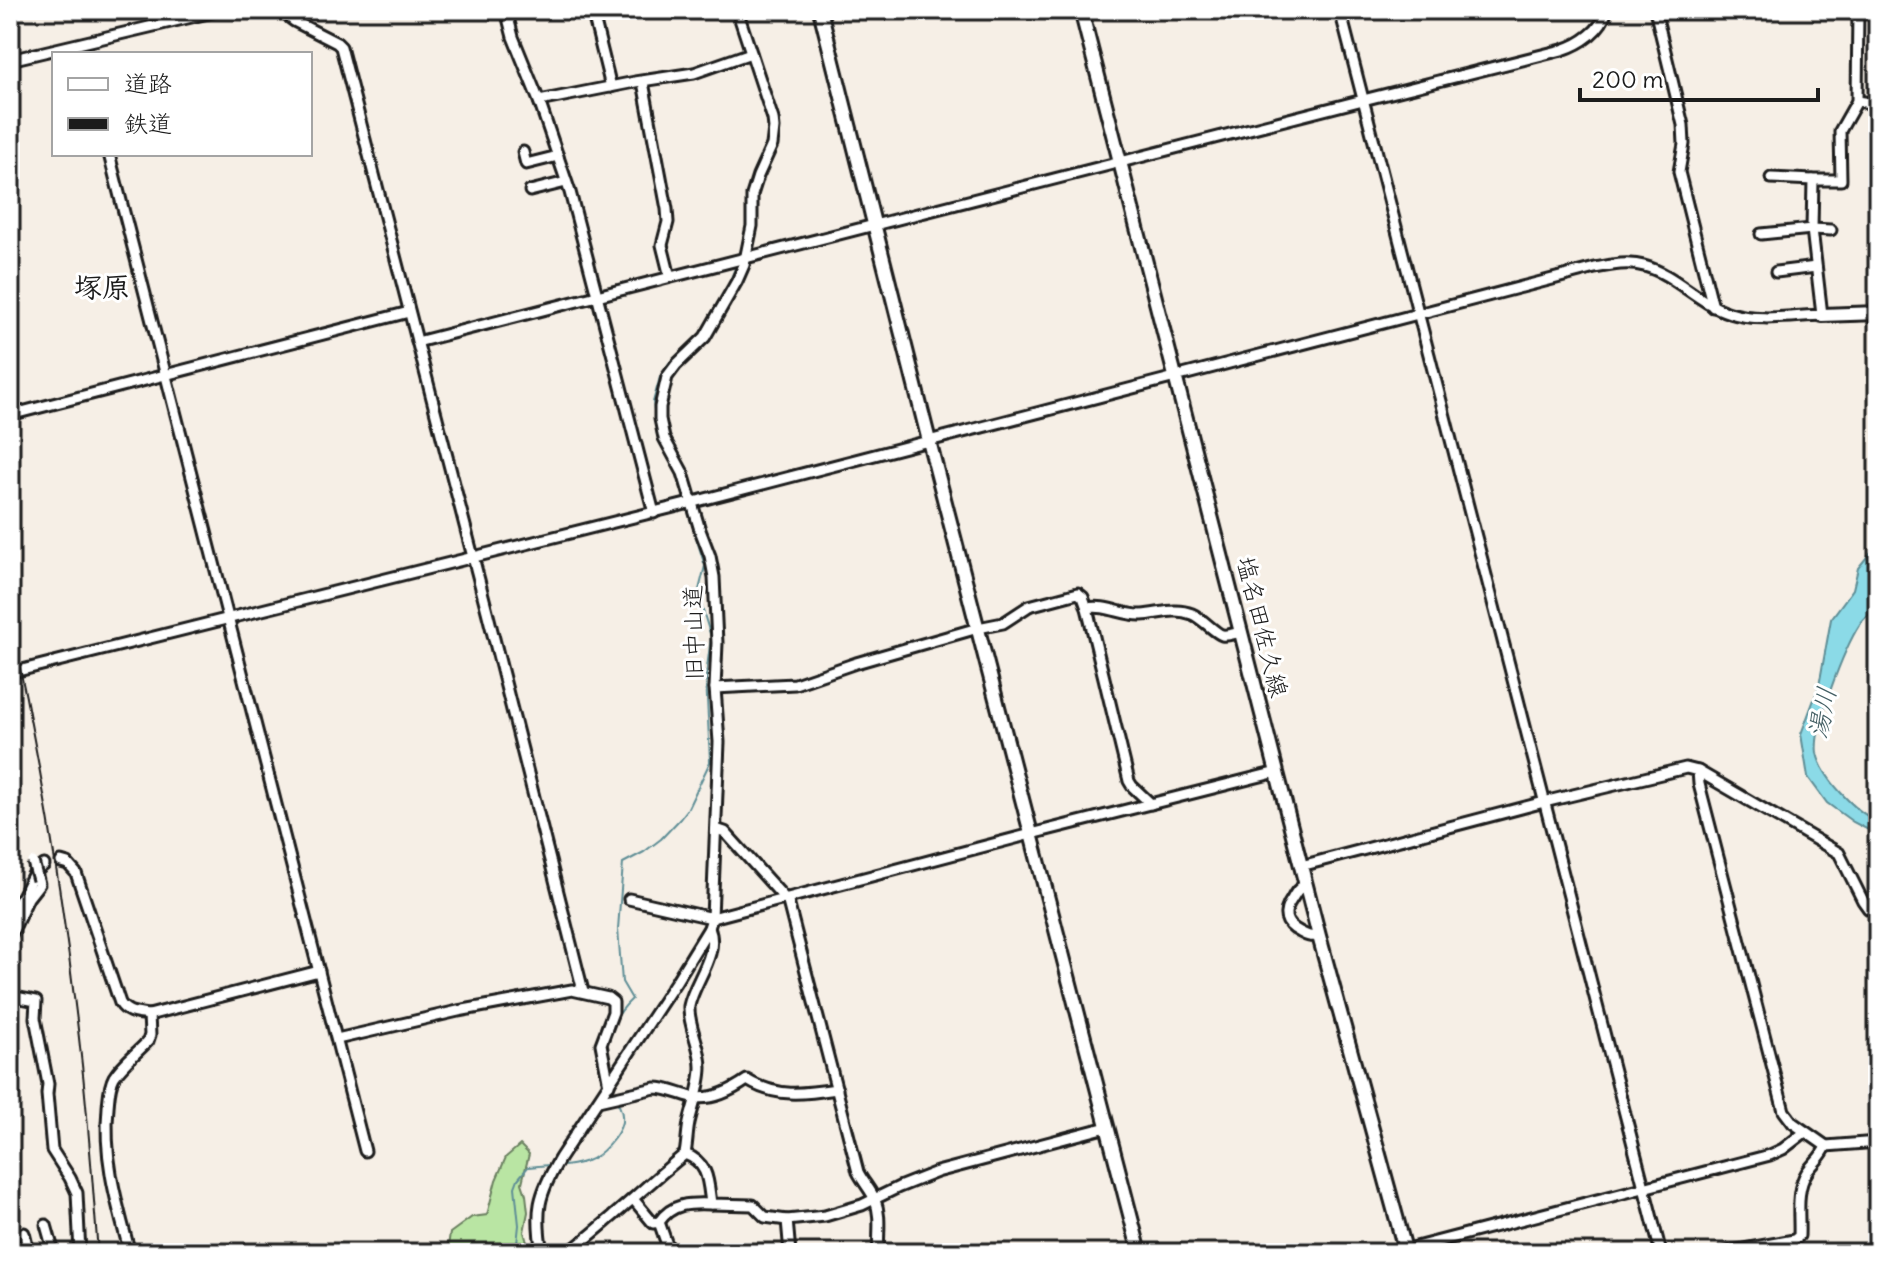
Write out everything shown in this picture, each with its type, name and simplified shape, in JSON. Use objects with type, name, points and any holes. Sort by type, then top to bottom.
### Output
[{"type":"street","points":[[81,49],[221,10]]},
{"type":"street","points":[[286,10],[294,21],[341,47],[583,991]]},
{"type":"street","points":[[506,10],[566,182],[654,513]]},
{"type":"street","points":[[592,10],[611,87]]},
{"type":"street","name":"旧中山道","points":[[542,1253],[537,1218],[542,1192],[560,1158],[711,923],[719,742],[714,577],[683,473],[662,431],[660,407],[664,384],[676,365],[705,337],[737,281],[752,226],[752,195],[772,145],[774,128],[737,10]]},
{"type":"street","points":[[820,10],[1140,1253]]},
{"type":"street","name":"塩名田佐久線","points":[[1081,10],[1401,1252]]},
{"type":"street","points":[[1340,10],[1661,1253]]},
{"type":"street","points":[[417,342],[1574,46],[1602,24],[1607,10]]},
{"type":"street","points":[[1655,10],[1683,125],[1684,144],[1679,172],[1713,307]]},
{"type":"street","points":[[1771,178],[1841,180],[1840,131],[1857,101],[1858,10]]},
{"type":"street","points":[[1873,10],[1878,21]]},
{"type":"street","points":[[10,60],[52,53]]},
{"type":"street","points":[[539,101],[694,73],[751,53]]},
{"type":"street","points":[[643,82],[667,209],[668,222],[662,245],[670,277]]},
{"type":"street","points":[[1857,101],[1878,104]]},
{"type":"street","points":[[523,152],[526,164],[558,156]]},
{"type":"street","points":[[110,156],[365,1151]]},
{"type":"street","points":[[1813,180],[1812,229],[1822,315]]},
{"type":"street","points":[[530,191],[566,182]]},
{"type":"street","points":[[1761,234],[1831,230]]},
{"type":"street","points":[[10,673],[654,513],[1595,268],[1619,264],[1648,267],[1713,307],[1750,317],[1878,313]]},
{"type":"street","points":[[1776,272],[1816,267]]},
{"type":"street","points":[[10,415],[409,312]]},
{"type":"street","points":[[715,688],[795,684],[856,663],[1003,623],[1029,606],[1081,594],[1129,781],[1151,804]]},
{"type":"street","points":[[1087,608],[1096,606],[1142,615],[1177,610],[1191,613],[1224,636],[1241,632]]},
{"type":"street","points":[[1301,866],[1686,768],[1698,771],[1839,853],[1863,901],[1878,915]]},
{"type":"street","points":[[1698,771],[1784,1111],[1789,1120],[1826,1146],[1878,1142]]},
{"type":"street","points":[[629,899],[711,923],[785,898],[1277,772]]},
{"type":"street","points":[[716,829],[725,832],[788,902],[858,1172],[874,1198],[880,1221],[879,1253]]},
{"type":"street","points":[[10,919],[37,862],[39,884],[28,898],[10,937]]},
{"type":"street","points":[[61,862],[72,867],[80,883],[120,1003],[130,1012],[149,1015],[319,971]]},
{"type":"street","points":[[1306,885],[1298,889],[1286,907],[1287,922],[1310,938],[1319,936]]},
{"type":"street","points":[[568,1253],[685,1154],[700,1078],[701,1056],[688,1014],[712,948],[711,923]]},
{"type":"street","points":[[337,1039],[458,1011],[572,990],[583,991],[608,998],[615,1007],[601,1044],[609,1085]]},
{"type":"street","points":[[10,996],[36,1001],[35,1018],[48,1084],[52,1150],[77,1193],[80,1253]]},
{"type":"street","points":[[130,1253],[109,1165],[108,1107],[113,1079],[148,1041],[149,1015]]},
{"type":"street","points":[[598,1101],[655,1088],[695,1098],[725,1093],[747,1080],[775,1092],[837,1089]]},
{"type":"street","points":[[634,1200],[653,1223],[686,1203],[753,1205],[763,1216],[787,1220],[825,1216],[846,1211],[937,1172],[1107,1127]]},
{"type":"street","points":[[1401,1252],[1770,1155],[1805,1132]]},
{"type":"street","points":[[1721,1253],[1794,1240],[1799,1236],[1800,1189],[1805,1174],[1826,1146]]},
{"type":"street","points":[[685,1154],[704,1167],[711,1204]]},
{"type":"street","points":[[787,1220],[790,1253]]},
{"type":"street","points":[[659,1222],[670,1253]]},
{"type":"street","points":[[46,1225],[54,1253]]},
{"type":"street","points":[[24,1233],[29,1253]]},
{"type":"green space","points":[[520,1145],[529,1154],[522,1183],[528,1212],[524,1232],[530,1253],[447,1253],[450,1233],[472,1217],[487,1215],[506,1157]]},
{"type":"water","name":"湯川","points":[[1875,547],[1878,550],[1878,606],[1860,624],[1839,668],[1820,725],[1817,753],[1826,773],[1841,793],[1878,821],[1878,835],[1827,803],[1808,777],[1801,734],[1819,686],[1831,619],[1853,589],[1858,568]]},
{"type":"waterway","points":[[748,207],[751,180],[761,155]]},
{"type":"waterway","points":[[746,231],[748,217]]},
{"type":"waterway","points":[[740,254],[745,237]]},
{"type":"waterway","points":[[684,491],[657,435],[653,402],[660,377],[669,363],[697,339],[725,293],[736,266]]},
{"type":"waterway","points":[[607,1052],[608,1037],[614,1023],[632,999],[622,982],[618,929],[623,863],[661,839],[680,819],[710,762],[706,676],[711,637],[699,598],[705,566],[690,518]]},
{"type":"waterway","points":[[560,1166],[587,1161],[609,1145],[622,1122],[617,1102]]},
{"type":"waterway","points":[[516,1253],[519,1225],[515,1187],[528,1167],[549,1165]]},
{"type":"railway","points":[[10,621],[43,786],[68,953],[98,1253]]},
{"type":"district","name":"塚原","points":[[102,287]]}]
